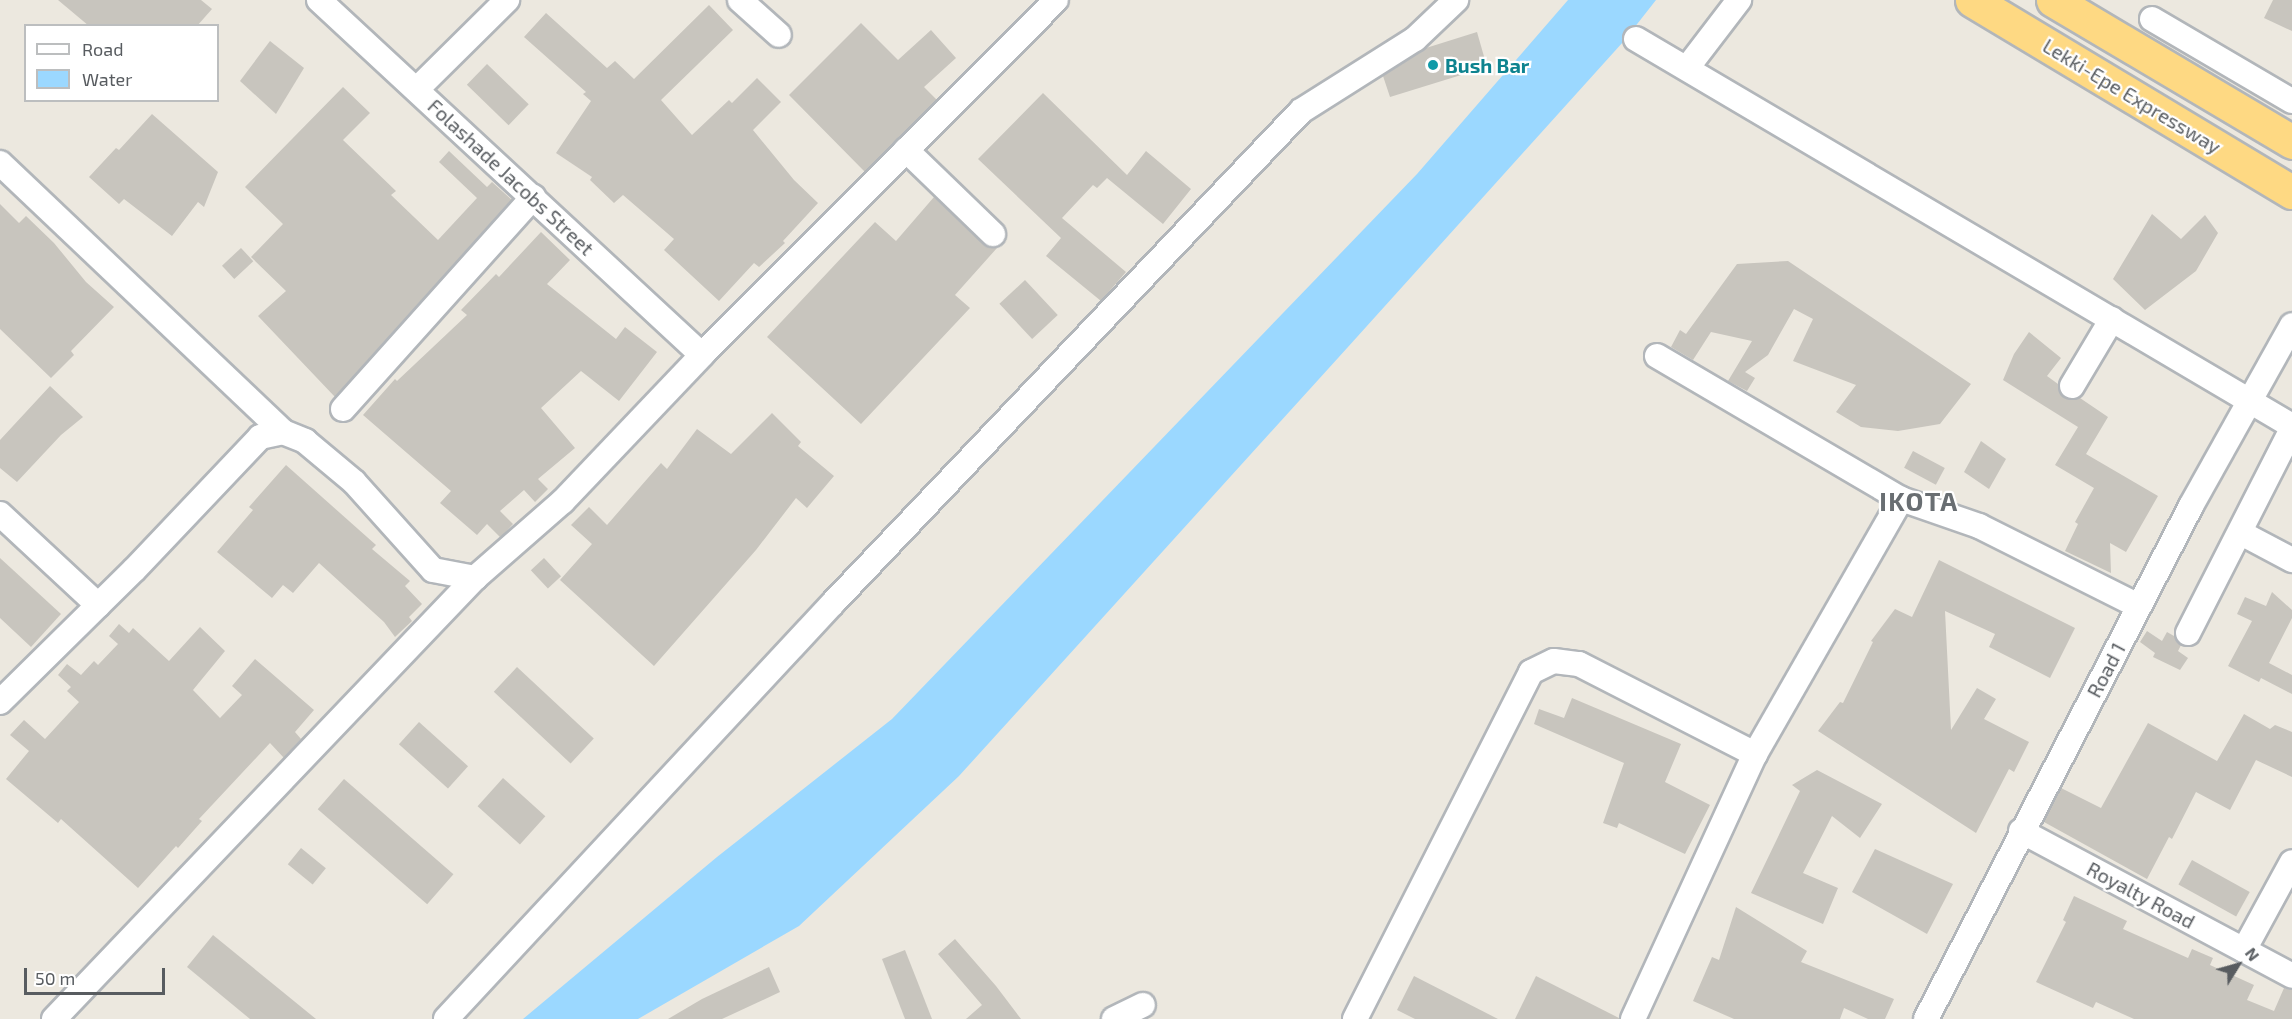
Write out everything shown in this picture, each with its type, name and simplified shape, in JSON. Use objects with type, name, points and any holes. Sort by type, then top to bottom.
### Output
[{"type":"highway","name":"Lekki-Epe Expressway","points":[[1972,0],[2292,192]]},
{"type":"highway","points":[[2053,0],[2292,142]]},
{"type":"street","name":"Folashade Jacobs Street","points":[[319,0],[417,88],[702,355]]},
{"type":"street","points":[[417,88],[507,0]]},
{"type":"street","points":[[741,0],[779,35]]},
{"type":"street","points":[[54,1019],[475,578],[563,501],[702,355],[1056,0]]},
{"type":"street","points":[[446,1019],[833,603],[1301,111],[1415,39],[1456,0]]},
{"type":"street","points":[[1687,68],[1739,0]]},
{"type":"street","points":[[2136,49],[2158,10],[2292,101]]},
{"type":"street","points":[[1636,39],[2292,427],[2241,533],[2188,633]]},
{"type":"street","points":[[906,150],[993,234]]},
{"type":"street","points":[[0,163],[283,432],[305,441],[354,482],[433,570],[475,578]]},
{"type":"street","points":[[343,409],[533,197]]},
{"type":"street","points":[[2072,386],[2112,319]]},
{"type":"street","name":"Road 1","points":[[1926,1019],[2139,606],[2292,325]]},
{"type":"street","points":[[1657,356],[1901,499],[1979,526],[2139,606]]},
{"type":"street","points":[[0,702],[98,605],[260,436],[283,432]]},
{"type":"street","points":[[1633,1019],[1755,754],[1901,499]]},
{"type":"street","points":[[0,513],[98,605]]},
{"type":"street","points":[[2241,533],[2292,560]]},
{"type":"street","points":[[1355,1019],[1531,672],[1554,661],[1579,664],[1755,754]]},
{"type":"street","name":"Royalty Road","points":[[2021,831],[2292,976]]},
{"type":"street","points":[[2244,950],[2292,862]]},
{"type":"street","points":[[1114,1019],[1143,1005]]},
{"type":"water","points":[[1568,0],[1656,0],[1623,42],[959,776],[799,926],[638,1019],[523,1019],[717,857],[892,719],[1417,174]]},
{"type":"building","points":[[58,0],[201,0],[212,9],[199,24],[87,24]]},
{"type":"building","points":[[2273,0],[2292,0],[2292,31],[2264,18]]},
{"type":"building","points":[[709,5],[733,30],[661,100],[692,135],[729,100],[732,103],[757,78],[781,102],[753,130],[794,180],[818,203],[783,241],[785,243],[759,267],[754,263],[719,301],[664,250],[674,239],[623,195],[614,203],[590,180],[592,177],[556,153],[591,101],[583,94],[586,92],[524,37],[546,13],[607,68],[615,61],[634,79]]},
{"type":"building","points":[[861,23],[898,60],[931,30],[956,58],[924,87],[937,100],[865,172],[789,95]]},
{"type":"building","name":"Bush Bar","points":[[1477,32],[1487,67],[1390,97],[1383,76],[1426,48]]},
{"type":"building","points":[[270,41],[304,68],[276,114],[240,81]]},
{"type":"building","points":[[487,64],[529,104],[509,125],[467,85]]},
{"type":"building","points":[[343,87],[370,113],[343,140],[396,191],[391,195],[438,240],[477,198],[439,162],[449,151],[487,187],[492,182],[512,200],[335,397],[258,316],[286,291],[251,257],[283,224],[245,187]]},
{"type":"building","points":[[1043,93],[1127,175],[1146,151],[1191,189],[1163,224],[1107,178],[1097,188],[1093,185],[1062,218],[1126,272],[1101,301],[1046,256],[1061,238],[978,159]]},
{"type":"building","points":[[152,114],[218,172],[204,207],[198,202],[172,236],[124,199],[119,204],[89,177],[116,148],[119,150]]},
{"type":"building","points":[[934,197],[983,244],[997,248],[955,295],[970,308],[861,424],[767,337],[875,222],[896,241]]},
{"type":"building","points":[[0,204],[19,223],[26,216],[54,243],[86,282],[114,307],[71,351],[74,355],[51,378],[0,329]]},
{"type":"building","points":[[2152,214],[2181,239],[2205,215],[2218,233],[2196,271],[2145,310],[2113,279]]},
{"type":"building","points":[[541,232],[570,260],[547,284],[616,339],[625,327],[657,352],[619,401],[581,371],[541,408],[575,448],[538,479],[548,489],[535,502],[524,490],[500,511],[513,524],[504,534],[500,537],[487,524],[477,535],[440,503],[451,491],[363,415],[395,379],[397,381],[467,315],[461,310],[496,274],[499,277]]},
{"type":"building","points":[[241,248],[253,261],[234,279],[222,266]]},
{"type":"building","points":[[1788,261],[1971,384],[1940,424],[1898,431],[1861,427],[1836,412],[1856,385],[1793,361],[1813,319],[1794,309],[1768,355],[1745,372],[1755,378],[1747,391],[1728,381],[1752,341],[1711,332],[1693,360],[1671,347],[1680,330],[1686,334],[1737,264]]},
{"type":"building","points":[[1025,280],[1058,315],[1032,339],[999,304]]},
{"type":"building","points":[[2029,332],[2061,358],[2047,376],[2058,384],[2060,393],[2071,400],[2080,398],[2108,417],[2086,454],[2158,496],[2126,552],[2110,543],[2111,573],[2065,551],[2078,524],[2075,522],[2094,488],[2055,465],[2078,427],[2003,380],[2014,354]]},
{"type":"building","points":[[50,386],[83,417],[61,435],[17,482],[0,468],[0,440]]},
{"type":"building","points":[[772,413],[801,442],[798,446],[834,476],[807,508],[796,498],[756,550],[654,666],[560,580],[592,544],[571,525],[589,507],[607,525],[661,463],[667,469],[697,429],[731,454]]},
{"type":"building","points":[[1981,441],[2006,459],[1989,489],[1964,472]]},
{"type":"building","points":[[1913,451],[1945,468],[1936,485],[1904,468]]},
{"type":"building","points":[[286,465],[376,545],[372,549],[410,581],[405,586],[422,604],[409,617],[412,621],[395,637],[384,622],[319,563],[293,593],[283,585],[272,598],[217,552],[253,510],[249,507]]},
{"type":"building","points":[[0,558],[61,614],[31,647],[0,618]]},
{"type":"building","points":[[544,558],[561,576],[548,589],[531,570]]},
{"type":"building","points":[[1939,560],[2075,628],[2050,678],[1989,647],[1995,634],[1945,611],[1951,730],[1977,688],[1996,699],[1984,719],[2029,742],[2014,772],[2009,769],[1976,833],[1818,731],[1840,702],[1843,703],[1873,642],[1871,641],[1895,609],[1912,617]]},
{"type":"building","points":[[2272,592],[2292,610],[2292,618],[2269,663],[2292,675],[2292,694],[2261,678],[2259,682],[2228,666],[2252,621],[2237,614],[2245,597],[2266,606]]},
{"type":"building","points":[[119,624],[129,633],[133,628],[169,661],[200,627],[225,651],[193,690],[220,718],[242,695],[232,686],[255,659],[314,710],[295,732],[301,739],[284,758],[270,743],[199,819],[202,821],[178,848],[176,846],[138,888],[61,819],[58,823],[6,779],[29,751],[10,735],[24,720],[45,739],[79,702],[67,691],[71,687],[58,675],[67,664],[81,675],[94,661],[98,665],[118,644],[109,636]]},
{"type":"building","points":[[2147,631],[2162,641],[2167,632],[2174,636],[2181,645],[2178,651],[2188,658],[2180,670],[2153,657],[2155,653],[2140,642]]},
{"type":"building","points":[[517,667],[594,739],[571,763],[494,692]]},
{"type":"building","points":[[1572,698],[1681,744],[1665,782],[1710,805],[1685,854],[1619,823],[1617,828],[1603,823],[1624,763],[1534,724],[1539,709],[1564,718]]},
{"type":"building","points":[[2244,714],[2270,729],[2275,725],[2292,732],[2292,777],[2256,760],[2230,810],[2196,792],[2172,839],[2169,837],[2147,879],[2044,822],[2061,788],[2101,808],[2148,723],[2217,761]]},
{"type":"building","points":[[419,722],[468,766],[448,788],[399,744]]},
{"type":"building","points":[[1817,770],[1882,804],[1860,838],[1832,816],[1803,873],[1838,888],[1823,924],[1751,893],[1800,791],[1792,785]]},
{"type":"building","points":[[503,778],[545,816],[520,844],[478,806]]},
{"type":"building","points":[[344,779],[453,874],[427,904],[318,809]]},
{"type":"building","points":[[301,848],[326,868],[313,884],[288,864]]},
{"type":"building","points":[[1875,849],[1953,884],[1927,934],[1852,892]]},
{"type":"building","points":[[2192,860],[2250,892],[2236,916],[2178,884]]},
{"type":"building","points":[[2074,896],[2127,921],[2123,929],[2188,958],[2192,949],[2213,958],[2210,965],[2254,985],[2247,1000],[2274,1011],[2284,988],[2292,990],[2292,1019],[2134,1019],[2096,1002],[2093,1008],[2036,982],[2066,922],[2063,920]]},
{"type":"building","points":[[1736,907],[1807,951],[1801,962],[1894,999],[1885,1019],[1868,1019],[1844,1008],[1840,1019],[1734,1019],[1693,1001],[1712,957],[1719,960]]},
{"type":"building","points":[[213,935],[316,1019],[250,1019],[187,967]]},
{"type":"building","points":[[955,939],[1021,1019],[966,1019],[982,1005],[938,954]]},
{"type":"building","points":[[905,950],[932,1019],[905,1019],[882,959]]},
{"type":"building","points":[[769,967],[780,992],[722,1019],[668,1019],[702,999]]},
{"type":"building","points":[[1414,976],[1498,1019],[1415,1019],[1397,1010]]},
{"type":"building","points":[[1536,976],[1619,1018],[1619,1019],[1515,1019]]},
{"type":"place","name":"Bush Bar","points":[[1433,65]]},
{"type":"district","name":"IKOTA","points":[[1919,501]]}]
